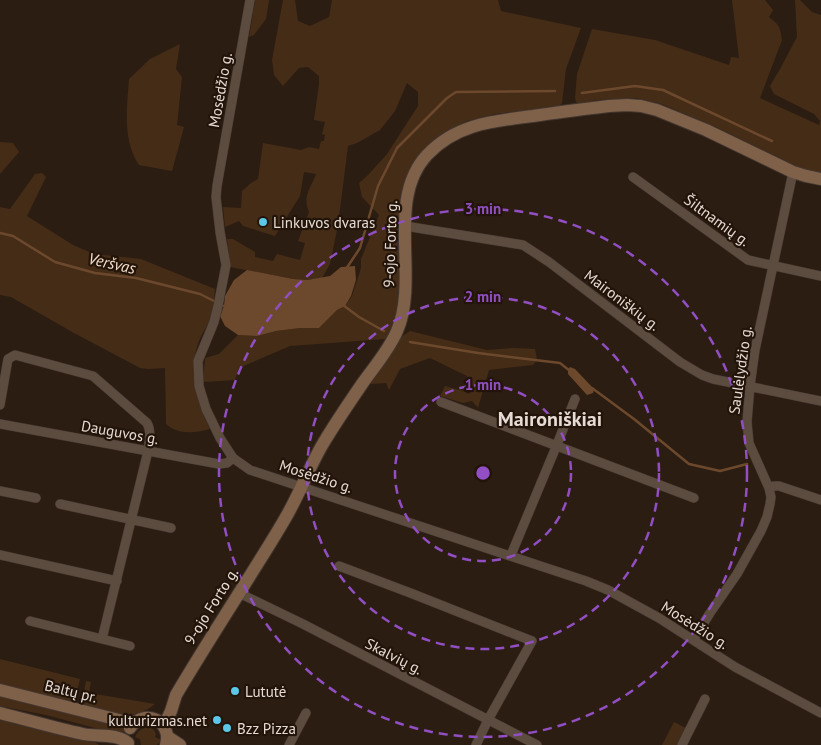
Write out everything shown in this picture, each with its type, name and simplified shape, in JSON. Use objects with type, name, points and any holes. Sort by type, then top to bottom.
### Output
[{"type":"street","name":"Mosėdžio g.","points":[[250,0],[216,197],[226,265],[214,322],[198,361],[200,386],[206,409],[220,438],[233,458],[250,470],[511,555],[608,590],[659,618],[749,675],[821,713]]},
{"type":"street","name":"9-ojo Forto g.","points":[[153,718],[176,695],[287,517],[323,443],[398,330],[405,292],[405,226],[411,182],[415,172],[427,155],[446,139],[470,127],[493,121],[609,106],[641,106],[657,110],[697,126],[793,172],[821,179]]},
{"type":"street","name":"Saulėlydžio g.","points":[[693,640],[737,574],[761,530],[770,504],[769,488],[749,443],[747,422],[755,350],[793,172]]},
{"type":"street","name":"Šiltnamių g.","points":[[633,177],[748,260],[821,276]]},
{"type":"street","name":"Maironiškių g.","points":[[405,226],[523,245],[549,262],[693,370],[713,378],[821,401]]},
{"type":"street","points":[[0,405],[8,359],[15,355],[93,376],[147,423],[149,427],[148,451],[102,639]]},
{"type":"street","points":[[511,555],[575,398]]},
{"type":"street","points":[[441,402],[694,498]]},
{"type":"street","name":"Dauguvos g.","points":[[0,424],[219,464],[227,463],[233,458]]},
{"type":"street","points":[[769,488],[779,486],[821,500]]},
{"type":"street","points":[[0,491],[36,498]]},
{"type":"street","points":[[60,504],[171,528]]},
{"type":"street","points":[[0,555],[117,581]]},
{"type":"street","points":[[339,566],[532,641],[476,745]]},
{"type":"street","name":"Skalvių g.","points":[[239,593],[537,745]]},
{"type":"street","points":[[30,622],[130,646]]},
{"type":"street","name":"Baltų pr.","points":[[0,690],[123,721],[135,722],[153,718]]},
{"type":"street","name":"9-ojo Forto g.","points":[[166,736],[176,695]]},
{"type":"street","points":[[682,745],[705,699]]},
{"type":"street","points":[[0,713],[85,734],[124,739],[129,744]]},
{"type":"street","points":[[289,745],[306,713]]},
{"type":"street","points":[[153,718],[161,723],[166,736],[180,745]]},
{"type":"street","points":[[129,744],[129,730],[135,722]]},
{"type":"street","points":[[85,734],[106,745]]},
{"type":"shaded area","points":[[255,0],[269,0],[266,19],[254,35],[249,37]]},
{"type":"shaded area","points":[[283,0],[295,0],[298,21],[310,26],[329,17],[332,0],[498,0],[501,11],[581,28],[566,69],[562,103],[559,107],[495,114],[467,121],[443,133],[424,150],[402,250],[398,307],[394,324],[385,339],[290,346],[239,368],[235,380],[203,382],[205,358],[219,354],[238,335],[257,336],[276,331],[319,328],[337,310],[345,306],[352,296],[361,268],[361,259],[379,215],[362,197],[359,183],[387,154],[418,106],[418,92],[407,83],[395,111],[380,130],[348,146],[338,225],[330,264],[322,278],[293,279],[230,267],[227,239],[233,239],[255,252],[255,257],[273,261],[277,254],[300,260],[305,243],[298,241],[309,212],[306,201],[316,174],[304,172],[300,196],[275,236],[243,226],[239,221],[225,227],[223,207],[241,208],[242,191],[258,179],[263,143],[301,150],[309,147],[319,149],[321,141],[324,141],[325,135],[322,134],[325,122],[314,120],[319,76],[308,67],[299,68],[283,86],[274,75],[272,60]]},
{"type":"shaded area","points":[[732,0],[765,0],[773,10],[769,17],[779,26],[781,32],[782,40],[760,98],[819,125],[820,121],[814,114],[774,94],[770,86],[797,37],[795,0],[800,0],[812,12],[821,15],[821,173],[802,169],[718,128],[662,104],[637,98],[597,100],[580,104],[576,102],[577,74],[592,29],[655,40],[729,65],[731,57],[739,58]]},
{"type":"shaded area","points":[[180,44],[176,69],[182,77],[177,125],[184,127],[172,171],[139,165],[130,145],[128,134],[129,79],[150,59]]},
{"type":"shaded area","points":[[0,142],[13,143],[19,152],[0,174]]},
{"type":"shaded area","points":[[42,173],[46,177],[27,216],[73,245],[94,254],[141,259],[215,289],[212,313],[198,344],[194,366],[195,388],[201,409],[210,429],[193,432],[181,431],[170,428],[166,424],[165,368],[140,368],[11,297],[0,295],[0,207],[10,209],[35,174]]},
{"type":"shaded area","points":[[355,266],[356,280],[351,296],[345,306],[337,310],[319,328],[276,331],[257,336],[238,335],[225,326],[220,316],[225,296],[234,280],[247,270],[307,280],[330,276],[341,267]]},
{"type":"shaded area","points":[[410,331],[487,350],[535,349],[537,360],[533,365],[489,370],[478,408],[472,401],[463,403],[440,396],[445,386],[469,394],[472,389],[467,376],[430,358],[400,369],[389,390],[386,383],[371,384],[372,379],[401,337]]},
{"type":"shaded area","points":[[570,367],[575,369],[593,388],[593,393],[587,395],[568,374]]},
{"type":"shaded area","points":[[0,659],[80,679],[76,700],[71,701],[0,684]]},
{"type":"shaded area","points":[[86,681],[91,682],[89,693],[155,704],[142,712],[126,715],[87,706],[82,702]]},
{"type":"shaded area","points":[[0,695],[127,727],[125,736],[46,715],[0,706]]},
{"type":"shaded area","points":[[0,720],[95,742],[99,745],[0,745]]},
{"type":"shaded area","points":[[674,722],[686,728],[678,745],[662,745]]},
{"type":"shaded area","points":[[149,727],[154,730],[155,737],[161,740],[157,745],[141,745],[140,739],[135,737],[140,730]]},
{"type":"waterway","points":[[582,93],[635,86],[663,90],[772,141]]},
{"type":"waterway","points":[[346,269],[360,248],[378,186],[397,148],[447,98],[456,92],[555,91]]},
{"type":"waterway","name":"Veršvas","points":[[0,233],[13,236],[55,262],[95,273],[136,278],[200,294],[227,306]]},
{"type":"waterway","points":[[343,305],[359,317],[384,331]]},
{"type":"waterway","points":[[410,342],[560,363],[570,371]]},
{"type":"waterway","points":[[592,388],[634,419],[689,464],[720,471],[747,464]]},
{"type":"place","name":"Linkuvos dvaras","points":[[263,222]]},
{"type":"place","name":"Lututė","points":[[235,691]]},
{"type":"place","name":"kulturizmas.net","points":[[217,720]]},
{"type":"place","name":"Bzz Pizza","points":[[227,728]]},
{"type":"district","name":"Maironiškiai","points":[[550,419]]}]
